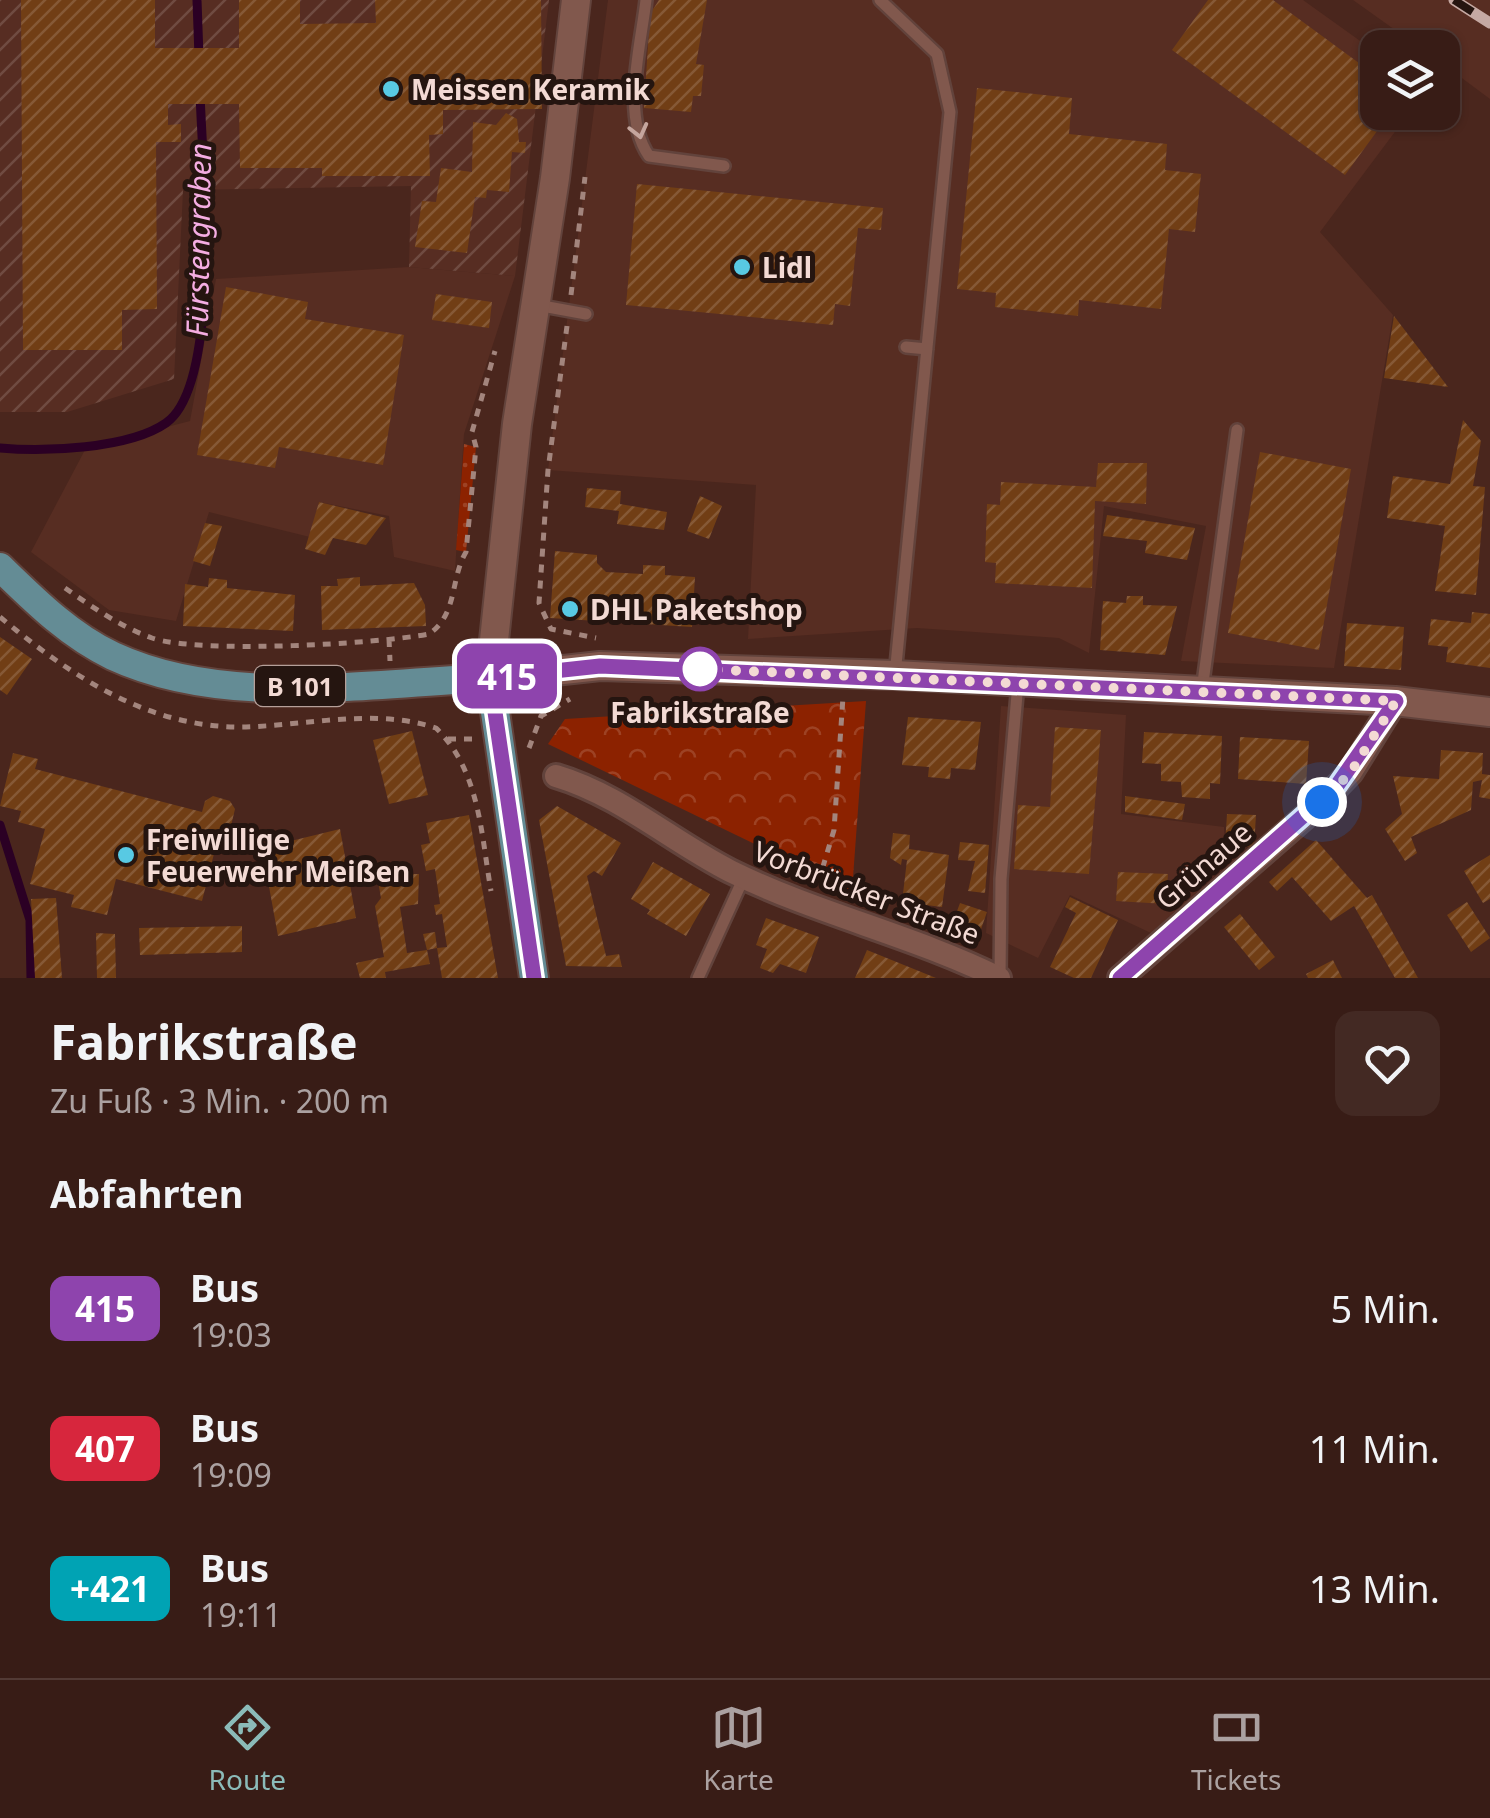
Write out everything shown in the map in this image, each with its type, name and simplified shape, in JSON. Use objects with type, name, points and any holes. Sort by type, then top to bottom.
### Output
[{"type":"main road","points":[[534,978],[490,678],[533,304],[560,138],[576,0]]},
{"type":"main road","name":"B 101","points":[[0,567],[49,614],[82,638],[114,656],[179,678],[239,688],[490,678]]},
{"type":"main road","points":[[490,678],[600,666],[850,688],[895,676],[1396,701],[1490,712]]},
{"type":"street","name":"Grünaue","points":[[1120,978],[1322,802],[1351,772],[1396,701]]},
{"type":"street","name":"Vorbrücker Straße","points":[[556,776],[586,785],[744,877],[811,907],[944,950],[1000,978]]},
{"type":"lane","points":[[646,0],[635,117],[638,140],[649,156],[724,166]]},
{"type":"lane","points":[[880,0],[937,54],[950,112],[895,676]]},
{"type":"lane","points":[[533,304],[586,314]]},
{"type":"lane","points":[[906,346],[927,349]]},
{"type":"lane","points":[[1202,690],[1237,430]]},
{"type":"lane","points":[[1000,978],[1002,878],[1018,683]]},
{"type":"lane","points":[[698,978],[744,877]]},
{"type":"path","points":[[560,138],[586,175],[548,470],[539,603],[544,622],[561,632]]},
{"type":"path","points":[[54,579],[94,607],[151,638],[174,644],[226,646],[429,634],[445,618],[457,567],[466,552],[476,447],[472,432],[494,351]]},
{"type":"path","points":[[811,907],[834,830],[850,688],[824,695]]},
{"type":"path","points":[[528,758],[531,734],[541,716],[554,705],[585,696]]},
{"type":"path","points":[[447,738],[471,780],[491,892]]},
{"type":"shaded area","points":[[0,0],[549,0],[515,276],[409,267],[411,186],[183,190],[174,379],[67,412],[0,412]]},
{"type":"shaded area","points":[[608,0],[1303,0],[1360,41],[1360,130],[1396,130],[1320,232],[1393,315],[1334,668],[1181,661],[1206,526],[1104,506],[1089,653],[1059,638],[917,628],[748,639],[756,485],[548,470]]},
{"type":"shaded area","points":[[1353,0],[1490,0],[1490,99],[1460,77],[1460,30],[1395,30]]},
{"type":"shaded area","points":[[409,267],[515,276],[464,434],[455,571],[394,557],[389,516],[319,502],[310,537],[209,512],[176,621],[109,610],[31,552],[86,448],[190,421],[216,279]]},
{"type":"shaded area","points":[[1001,706],[1126,715],[1121,814],[1224,827],[1225,845],[1245,849],[1151,933],[1070,895],[1038,958],[986,933]]},
{"type":"green space","points":[[464,444],[476,447],[466,552],[456,550]]},
{"type":"green space","points":[[866,701],[852,891],[548,744],[565,719]]},
{"type":"building","points":[[21,0],[155,0],[155,48],[239,48],[239,0],[300,0],[300,24],[376,23],[375,0],[541,0],[542,109],[443,110],[443,134],[429,135],[430,176],[322,176],[322,168],[240,168],[239,104],[168,104],[168,125],[181,124],[181,142],[156,142],[157,309],[122,310],[122,350],[23,350]]},
{"type":"building","points":[[659,0],[707,0],[696,64],[704,65],[701,96],[693,96],[691,112],[644,108],[650,14]]},
{"type":"building","points":[[1208,0],[1273,0],[1360,64],[1360,130],[1378,130],[1345,175],[1172,50]]},
{"type":"building","points":[[977,88],[1072,98],[1069,134],[1167,144],[1165,170],[1201,174],[1195,232],[1169,229],[1161,309],[1079,300],[1078,316],[995,307],[996,293],[957,289]]},
{"type":"building","points":[[506,113],[517,119],[519,142],[526,142],[525,153],[512,152],[509,192],[487,190],[486,198],[475,197],[467,253],[415,247],[422,201],[436,202],[441,168],[472,172],[473,122],[496,125]]},
{"type":"building","name":"Lidl","points":[[637,184],[883,208],[881,230],[858,228],[850,306],[835,304],[833,325],[626,305]]},
{"type":"building","points":[[226,287],[308,302],[305,319],[404,335],[383,465],[279,447],[275,468],[197,455]]},
{"type":"building","points":[[436,294],[492,302],[489,328],[432,320]]},
{"type":"building","points":[[1394,316],[1448,387],[1384,378]]},
{"type":"building","points":[[1463,420],[1481,441],[1473,486],[1485,487],[1476,595],[1435,591],[1445,526],[1387,518],[1393,476],[1450,484]]},
{"type":"building","points":[[1260,452],[1351,469],[1319,650],[1228,633]]},
{"type":"building","points":[[1098,463],[1147,463],[1146,504],[1095,501],[1092,588],[995,583],[996,563],[985,562],[987,504],[1000,505],[1001,482],[1096,487]]},
{"type":"building","points":[[587,488],[621,491],[620,504],[667,512],[664,530],[617,524],[619,511],[585,507]]},
{"type":"building","points":[[700,496],[722,506],[709,539],[687,531]]},
{"type":"building","points":[[319,502],[386,518],[366,545],[333,538],[325,555],[305,549]]},
{"type":"building","points":[[1107,515],[1195,528],[1187,560],[1145,553],[1147,541],[1103,536]]},
{"type":"building","points":[[205,523],[222,526],[210,566],[193,561]]},
{"type":"building","points":[[555,551],[597,555],[597,563],[606,572],[643,574],[643,565],[665,566],[665,575],[695,577],[692,627],[550,618]]},
{"type":"building","points":[[360,577],[360,586],[414,583],[425,605],[426,626],[322,630],[321,586],[338,586],[337,579]]},
{"type":"building","points":[[209,578],[227,580],[227,588],[295,595],[293,631],[183,626],[185,584],[208,587]]},
{"type":"building","points":[[1127,596],[1143,596],[1143,605],[1177,606],[1165,655],[1100,650],[1103,601],[1126,603]]},
{"type":"building","points":[[1472,612],[1490,614],[1490,668],[1446,662],[1448,647],[1428,645],[1431,619],[1471,623]]},
{"type":"building","points":[[1347,623],[1404,627],[1401,670],[1344,666]]},
{"type":"building","points":[[0,637],[32,659],[7,695],[0,690]]},
{"type":"building","points":[[908,717],[981,722],[975,770],[951,768],[950,779],[928,777],[929,767],[902,765]]},
{"type":"building","points":[[1055,727],[1101,730],[1089,874],[1014,869],[1018,805],[1050,807]]},
{"type":"building","points":[[412,731],[428,795],[389,804],[373,740]]},
{"type":"building","points":[[1144,732],[1222,736],[1220,784],[1210,783],[1210,799],[1182,797],[1181,782],[1161,781],[1161,764],[1142,763]]},
{"type":"building","points":[[1240,737],[1309,741],[1306,784],[1238,779]]},
{"type":"building","points":[[1441,750],[1483,753],[1482,774],[1490,775],[1490,799],[1479,797],[1482,780],[1473,782],[1471,810],[1411,837],[1417,853],[1405,861],[1385,829],[1402,814],[1393,776],[1439,779]]},
{"type":"building","name":"Freiwillige Feuerwehr Meißen","points":[[13,753],[38,759],[35,769],[202,812],[205,801],[213,796],[230,801],[235,809],[231,826],[220,830],[202,901],[116,879],[107,915],[71,907],[74,895],[30,884],[45,829],[18,822],[21,811],[0,806]]},
{"type":"building","points":[[1125,796],[1185,804],[1182,820],[1125,812]]},
{"type":"building","points":[[557,806],[621,843],[602,876],[594,871],[587,876],[606,956],[619,954],[622,967],[566,966],[539,820]]},
{"type":"building","points":[[1227,814],[1256,815],[1254,847],[1225,845]]},
{"type":"building","points":[[469,815],[498,978],[442,978],[437,948],[447,947],[442,914],[436,915],[434,905],[440,904],[435,869],[426,871],[421,845],[430,843],[426,823]]},
{"type":"building","points":[[340,829],[356,918],[278,936],[262,848]]},
{"type":"building","points":[[893,833],[910,835],[909,849],[949,855],[942,907],[902,902],[907,860],[902,859],[901,865],[890,858]]},
{"type":"building","points":[[1316,840],[1367,898],[1372,895],[1418,978],[1395,978],[1354,906],[1331,921],[1292,877],[1277,891],[1269,882]]},
{"type":"building","points":[[960,842],[989,845],[985,893],[968,891],[975,861],[958,860]]},
{"type":"building","points":[[1490,855],[1490,899],[1483,903],[1464,871]]},
{"type":"building","points":[[653,862],[710,894],[686,936],[647,914],[650,910],[631,899]]},
{"type":"building","points":[[1118,872],[1168,874],[1166,904],[1116,901]]},
{"type":"building","points":[[393,874],[419,874],[418,904],[400,907],[407,953],[427,950],[430,964],[385,972],[386,978],[360,978],[356,963],[384,957],[375,906],[381,898],[378,881],[394,879]]},
{"type":"building","points":[[1070,897],[1118,920],[1091,978],[1074,978],[1050,967],[1076,913],[1065,907]]},
{"type":"building","points":[[56,898],[62,978],[35,978],[31,899]]},
{"type":"building","points":[[1467,902],[1490,938],[1471,952],[1447,915]]},
{"type":"building","points":[[960,903],[987,912],[980,932],[953,922]]},
{"type":"building","points":[[1240,914],[1275,957],[1259,970],[1224,927]]},
{"type":"building","points":[[766,918],[819,937],[806,973],[780,964],[773,973],[760,968],[767,949],[756,945]]},
{"type":"building","points":[[242,926],[242,952],[140,955],[139,928]]},
{"type":"building","points":[[435,932],[437,948],[427,950],[423,934]]},
{"type":"building","points":[[96,933],[115,934],[116,978],[97,978]]},
{"type":"building","points":[[867,950],[936,978],[855,978]]},
{"type":"building","points":[[1333,960],[1342,978],[1308,978],[1306,974]]},
{"type":"waterway","name":"Fürstengraben","points":[[197,0],[199,57]]},
{"type":"waterway","name":"Fürstengraben","points":[[0,448],[62,449],[130,438],[166,423],[184,400],[196,364],[205,268],[200,93]]},
{"type":"waterway","name":"Fürstengraben","points":[[0,825],[30,920],[31,978]]},
{"type":"railway","points":[[1454,0],[1490,23]]},
{"type":"bus line","name":"415","points":[[534,978],[490,678],[600,666],[1396,701],[1351,772],[1322,802],[1120,978]]},
{"type":"place","name":"Meissen Keramik","points":[[391,89]]},
{"type":"place","name":"Lidl","points":[[742,267]]},
{"type":"place","name":"DHL Paketshop","points":[[570,609]]},
{"type":"place","name":"Fabrikstraße","points":[[700,669]]},
{"type":"place","name":"Freiwillige Feuerwehr Meißen","points":[[126,855]]},
{"type":"route","points":[[700,669],[1396,701],[1351,772],[1322,802]]}]
